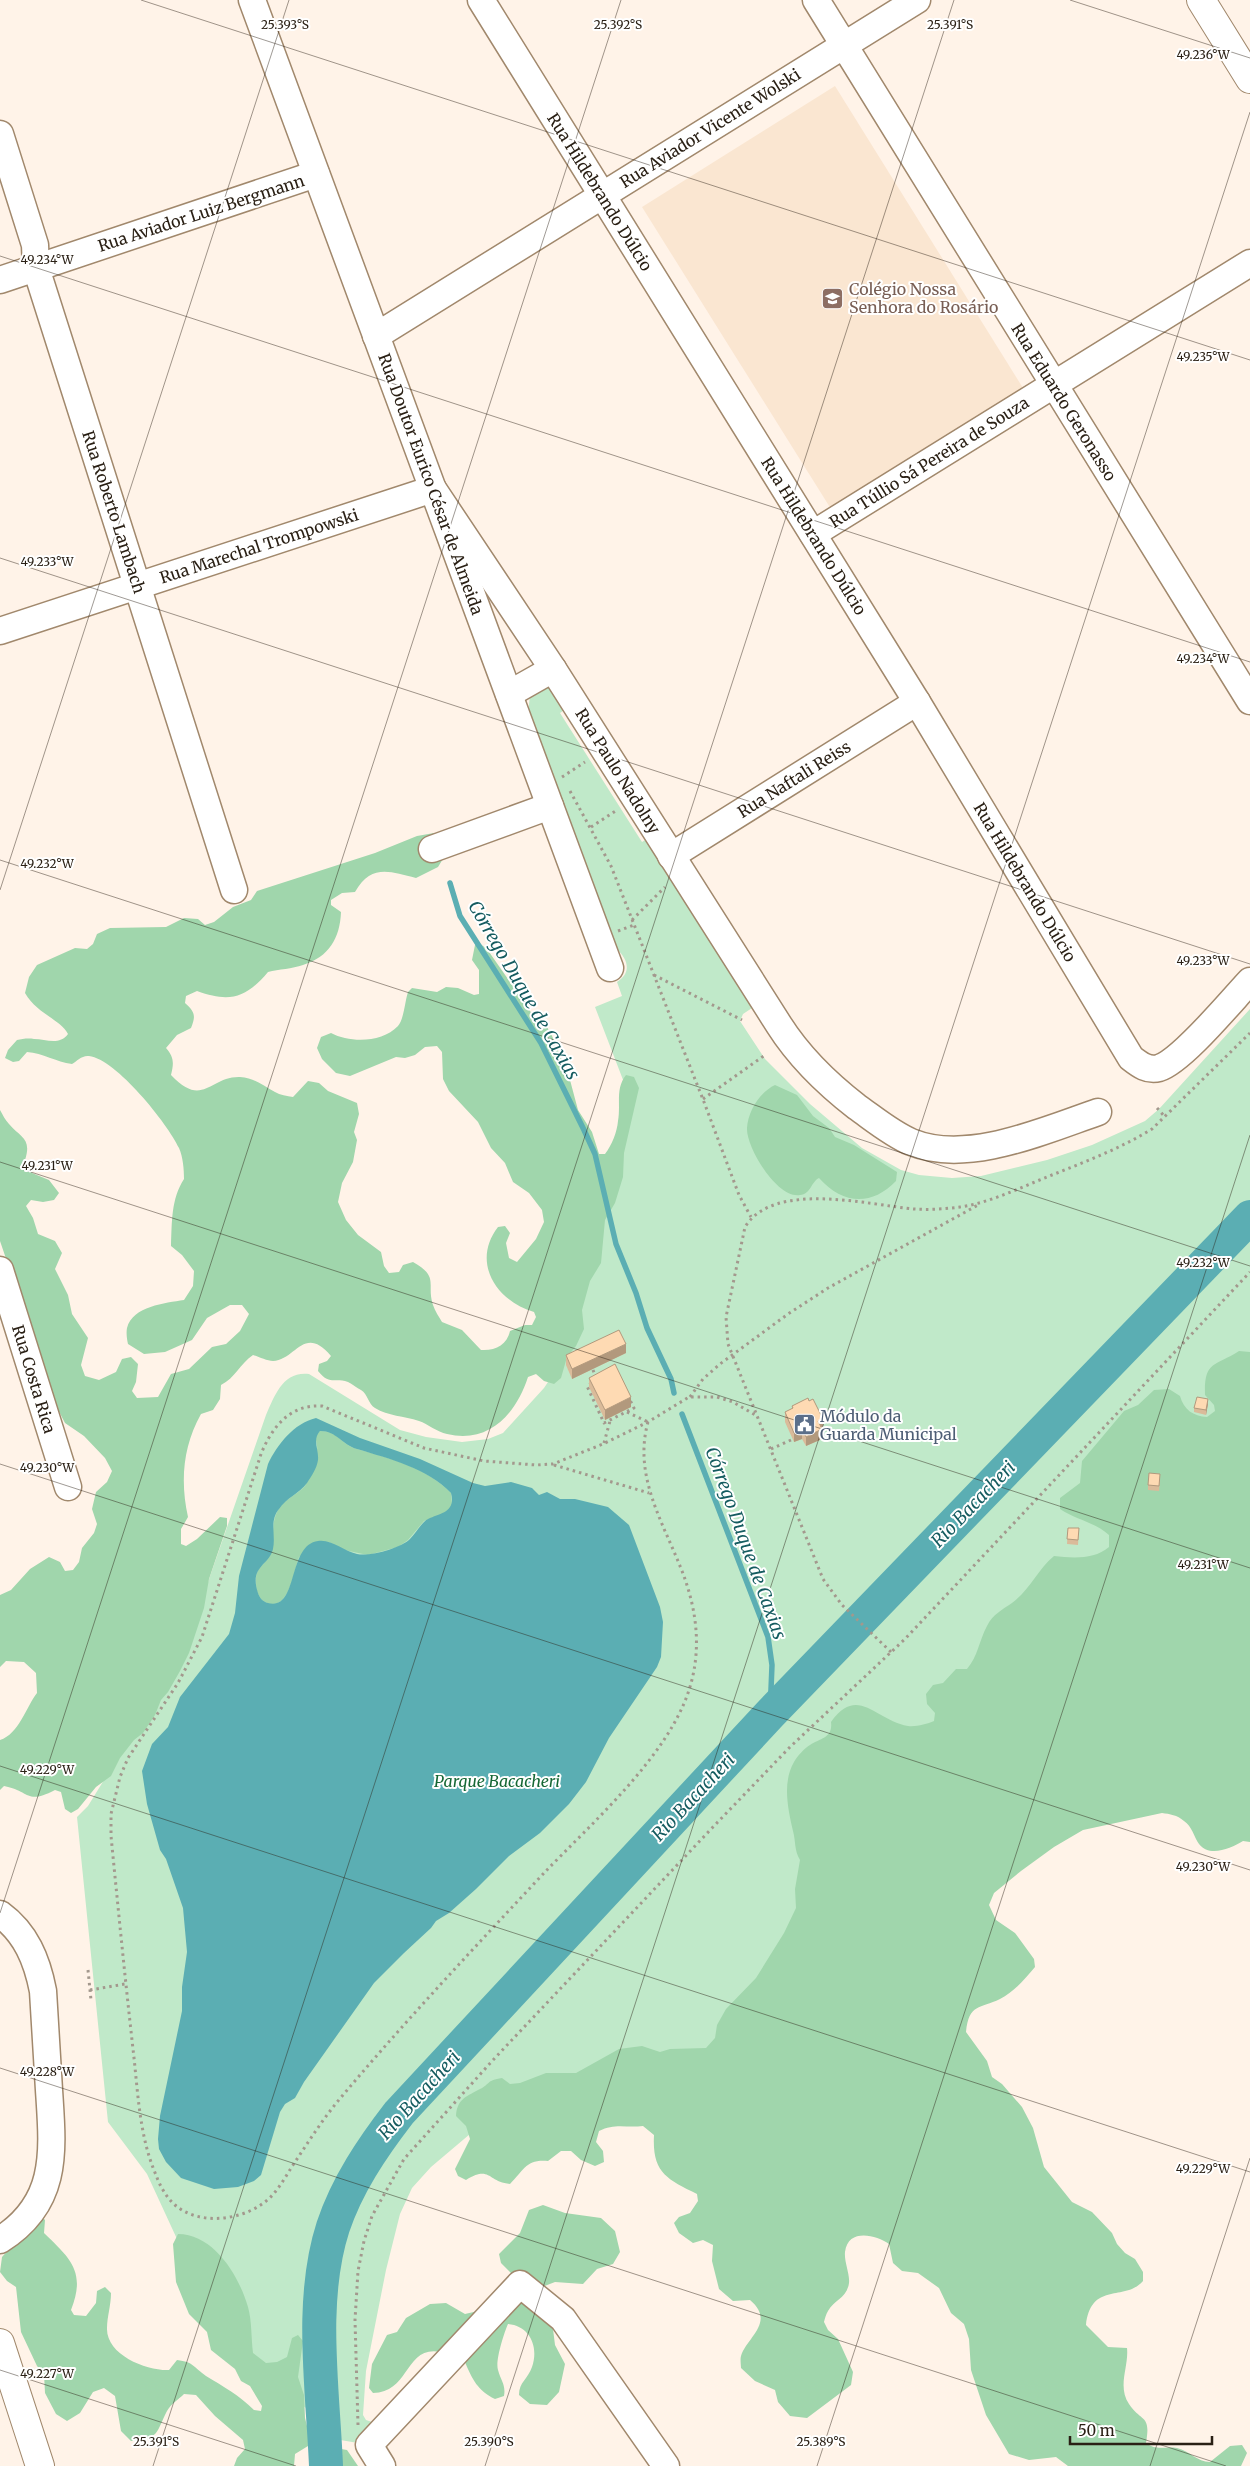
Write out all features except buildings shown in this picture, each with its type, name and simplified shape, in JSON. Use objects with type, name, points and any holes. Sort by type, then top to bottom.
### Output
[{"type":"main road","points":[[1201,0],[1250,79]]},
{"type":"main road","points":[[0,2343],[40,2466]]},
{"type":"street","name":"Rua Doutor Eurico César de Almeida","points":[[252,0],[610,968]]},
{"type":"street","name":"Rua Hildebrando Dúlcio","points":[[481,0],[917,702],[1131,1058],[1149,1069],[1161,1068],[1174,1059],[1250,981]]},
{"type":"street","name":"Rua Eduardo Geronasso","points":[[816,0],[1250,701]]},
{"type":"street","name":"Rua Aviador Vicente Wolski","points":[[376,336],[917,0]]},
{"type":"street","name":"Rua Roberto Lambach","points":[[0,134],[35,246],[36,268],[234,890]]},
{"type":"street","name":"Rua Aviador Luiz Bergmann","points":[[0,280],[316,174]]},
{"type":"street","name":"Rua Túllio Sá Pereira de Souza","points":[[813,534],[1250,263]]},
{"type":"street","name":"Rua Marechal Trompowski","points":[[0,631],[433,489]]},
{"type":"street","name":"Rua Paulo Nadolny","points":[[433,489],[553,669],[774,1019],[800,1055],[841,1094],[890,1130],[910,1142],[934,1149],[956,1150],[1013,1140],[1098,1112]]},
{"type":"street","points":[[509,694],[553,669]]},
{"type":"street","name":"Rua Naftali Reiss","points":[[672,856],[917,702]]},
{"type":"street","points":[[432,849],[550,806]]},
{"type":"street","name":"Rua Costa Rica","points":[[0,1270],[68,1487]]},
{"type":"street","points":[[0,1914],[12,1923],[24,1938],[40,1975],[44,1991],[52,2142],[49,2176],[37,2205],[16,2228],[0,2240]]},
{"type":"street","points":[[376,2456],[520,2284],[563,2319],[666,2466]]},
{"type":"path","points":[[562,777],[588,760]]},
{"type":"path","points":[[558,770],[591,827],[610,866],[703,1099],[739,1195],[751,1218],[741,1237],[726,1317],[728,1344],[823,1579],[842,1605],[891,1652]]},
{"type":"path","points":[[591,827],[617,810]]},
{"type":"path","points":[[632,920],[670,883]]},
{"type":"path","points":[[613,932],[634,925]]},
{"type":"path","points":[[654,975],[742,1020]]},
{"type":"path","points":[[703,1099],[765,1055]]},
{"type":"path","points":[[1157,1108],[1165,1117]]},
{"type":"path","points":[[553,1464],[603,1444],[648,1422],[689,1397],[703,1379],[788,1314],[828,1288],[980,1203]]},
{"type":"path","points":[[376,2456],[357,2419],[355,2294],[364,2242],[372,2216],[395,2173],[417,2144],[492,2060],[713,1827],[790,1747],[891,1652],[1250,1272]]},
{"type":"path","points":[[593,1370],[597,1381]]},
{"type":"path","points":[[616,1372],[634,1408],[604,1423],[587,1386],[597,1381],[616,1372]]},
{"type":"path","points":[[689,1397],[704,1396],[725,1400],[745,1408],[757,1416]]},
{"type":"path","points":[[648,1422],[643,1446],[650,1494],[683,1573],[696,1623],[697,1647],[695,1668],[682,1710],[672,1728],[635,1776],[434,1990],[342,2096],[275,2191],[264,2203],[234,2216],[218,2218],[200,2217],[174,2204],[163,2190],[149,2155],[140,2113],[111,1836],[115,1794],[128,1758],[178,1683],[202,1637],[261,1454],[274,1428],[295,1410],[304,1406],[322,1406],[424,1448],[504,1464],[553,1464],[650,1494]]},
{"type":"path","points":[[627,1412],[648,1422]]},
{"type":"path","points":[[603,1444],[610,1420]]},
{"type":"path","points":[[771,1449],[791,1440]]},
{"type":"path","points":[[88,1970],[91,2000]]},
{"type":"path","points":[[90,1990],[126,1984]]},
{"type":"shaded area","name":"Colégio Nossa Senhora do Rosário","points":[[835,86],[1023,388],[831,509],[642,207]]},
{"type":"green space","name":"Parque Bacacheri","points":[[551,685],[571,705],[560,713],[642,842],[653,835],[758,1004],[743,1014],[740,1021],[765,1059],[810,1104],[862,1148],[901,1170],[919,1175],[952,1178],[981,1176],[1047,1160],[1092,1145],[1145,1121],[1159,1109],[1250,1009],[1250,1527],[702,2059],[470,2134],[431,2167],[412,2188],[400,2214],[386,2270],[366,2371],[363,2415],[366,2420],[372,2422],[362,2433],[358,2443],[311,2435],[308,2409],[291,2399],[207,2304],[147,2174],[108,2122],[77,1817],[88,1806],[168,1676],[191,1631],[266,1415],[277,1392],[286,1380],[300,1374],[309,1374],[400,1430],[426,1437],[462,1442],[488,1439],[503,1433],[550,1379],[615,1151],[625,1085],[595,1007],[622,996],[617,982],[625,974],[627,966],[624,957],[617,949],[528,714],[530,695]]},
{"type":"green space","points":[[434,833],[446,837],[449,849],[438,867],[416,878],[389,872],[374,873],[361,883],[355,892],[342,893],[331,900],[331,905],[341,912],[340,921],[335,938],[326,952],[320,957],[299,966],[268,972],[252,988],[237,996],[219,997],[197,991],[186,996],[185,1003],[193,1012],[194,1020],[191,1028],[177,1035],[166,1048],[173,1060],[171,1075],[191,1090],[199,1090],[230,1078],[240,1077],[254,1080],[279,1094],[293,1097],[308,1081],[319,1083],[328,1091],[357,1103],[359,1114],[354,1132],[357,1140],[353,1162],[342,1183],[338,1202],[346,1220],[358,1235],[381,1252],[384,1266],[389,1273],[399,1272],[403,1265],[413,1262],[427,1272],[431,1281],[433,1305],[442,1322],[462,1330],[481,1350],[496,1348],[506,1340],[510,1331],[525,1325],[532,1325],[536,1317],[534,1312],[520,1307],[499,1290],[488,1266],[487,1254],[490,1240],[498,1227],[505,1226],[510,1233],[506,1243],[509,1258],[517,1262],[536,1239],[544,1222],[542,1210],[529,1193],[513,1182],[505,1163],[491,1148],[478,1122],[449,1091],[443,1079],[442,1052],[437,1046],[425,1047],[415,1055],[405,1058],[396,1057],[350,1076],[336,1073],[322,1059],[317,1048],[321,1037],[331,1033],[347,1039],[366,1040],[391,1032],[400,1023],[408,992],[412,988],[437,992],[446,987],[458,988],[474,995],[479,994],[479,970],[472,960],[475,945],[479,943],[487,949],[537,1021],[547,1027],[570,1080],[578,1110],[592,1132],[599,1154],[605,1154],[615,1134],[619,1115],[619,1091],[626,1075],[634,1077],[639,1088],[624,1153],[623,1177],[615,1203],[605,1220],[601,1263],[590,1281],[582,1310],[584,1329],[576,1346],[567,1357],[561,1378],[554,1384],[544,1381],[536,1374],[528,1377],[516,1403],[508,1414],[499,1423],[476,1435],[462,1436],[443,1433],[419,1421],[380,1411],[373,1406],[363,1392],[350,1383],[329,1380],[322,1376],[318,1371],[319,1364],[327,1361],[331,1356],[322,1347],[314,1343],[300,1346],[281,1359],[266,1360],[253,1355],[244,1362],[230,1379],[221,1385],[220,1399],[213,1410],[201,1414],[190,1439],[184,1477],[188,1517],[181,1529],[181,1544],[186,1546],[197,1539],[220,1517],[227,1518],[227,1526],[209,1579],[204,1608],[189,1653],[168,1692],[161,1700],[155,1715],[143,1733],[134,1740],[120,1758],[111,1776],[96,1787],[78,1809],[71,1813],[65,1809],[61,1792],[55,1790],[33,1797],[4,1786],[0,1790],[0,1740],[7,1737],[22,1720],[37,1693],[36,1673],[24,1662],[6,1661],[0,1667],[0,1595],[11,1590],[30,1569],[49,1557],[60,1562],[65,1571],[73,1570],[79,1562],[82,1548],[94,1533],[97,1524],[92,1509],[96,1492],[107,1482],[112,1471],[105,1458],[84,1436],[65,1423],[52,1398],[48,1377],[39,1364],[29,1326],[0,1241],[0,1110],[24,1139],[27,1147],[25,1160],[32,1173],[49,1180],[59,1193],[54,1200],[43,1202],[31,1200],[26,1206],[33,1218],[38,1234],[55,1241],[62,1253],[55,1269],[68,1295],[72,1314],[88,1338],[81,1365],[85,1376],[99,1380],[116,1372],[122,1359],[131,1357],[138,1364],[136,1382],[132,1391],[137,1398],[158,1397],[171,1374],[189,1369],[212,1347],[226,1344],[240,1331],[249,1314],[242,1305],[230,1305],[207,1318],[192,1340],[165,1352],[144,1354],[128,1344],[127,1328],[130,1321],[136,1315],[151,1307],[184,1300],[193,1286],[194,1271],[182,1255],[171,1246],[174,1203],[184,1179],[181,1155],[173,1137],[153,1109],[126,1080],[113,1068],[100,1060],[86,1056],[72,1064],[27,1052],[19,1061],[13,1062],[5,1058],[8,1050],[17,1040],[56,1041],[61,1040],[68,1034],[60,1024],[36,1006],[25,993],[29,977],[37,965],[75,948],[87,949],[93,944],[97,934],[110,928],[166,927],[184,918],[198,919],[205,925],[214,922],[233,907],[251,900],[257,891],[375,853],[417,836]]},
{"type":"green space","points":[[775,1085],[797,1095],[813,1116],[829,1128],[835,1137],[854,1145],[897,1172],[896,1181],[877,1195],[857,1199],[837,1193],[819,1178],[804,1194],[791,1194],[782,1189],[773,1181],[757,1159],[748,1136],[747,1128],[752,1109],[764,1092]]},
{"type":"green space","points":[[1239,1351],[1250,1352],[1250,1842],[1243,1841],[1227,1849],[1209,1850],[1199,1844],[1187,1823],[1171,1814],[1162,1813],[1083,1830],[1054,1847],[994,1893],[989,1905],[996,1920],[1015,1933],[1034,1959],[1035,1967],[1010,1993],[973,2011],[966,2032],[987,2061],[992,2077],[1002,2084],[1022,2107],[1033,2128],[1044,2167],[1072,2202],[1092,2212],[1112,2233],[1117,2244],[1125,2253],[1135,2259],[1143,2272],[1143,2281],[1136,2287],[1101,2297],[1094,2303],[1089,2311],[1086,2325],[1108,2347],[1127,2348],[1124,2390],[1129,2404],[1146,2423],[1146,2443],[1157,2448],[1177,2448],[1205,2462],[1210,2462],[1230,2446],[1242,2445],[1247,2453],[1241,2466],[1068,2466],[1056,2457],[1029,2460],[1009,2454],[986,2415],[971,2370],[969,2339],[964,2324],[951,2313],[939,2288],[918,2273],[902,2271],[893,2263],[889,2244],[870,2236],[851,2239],[847,2244],[845,2256],[849,2279],[848,2288],[843,2296],[831,2307],[824,2322],[828,2330],[838,2339],[853,2372],[851,2385],[807,2418],[790,2416],[778,2402],[775,2390],[755,2381],[741,2368],[741,2356],[758,2329],[760,2315],[750,2300],[733,2301],[719,2289],[712,2261],[713,2245],[703,2240],[693,2243],[679,2233],[674,2223],[679,2217],[690,2213],[698,2201],[697,2194],[677,2184],[663,2173],[656,2158],[654,2135],[643,2126],[610,2127],[599,2131],[596,2142],[603,2151],[604,2162],[595,2166],[581,2160],[571,2151],[561,2151],[548,2161],[530,2164],[510,2184],[503,2183],[485,2174],[480,2174],[466,2180],[458,2176],[455,2169],[470,2139],[466,2126],[456,2116],[458,2106],[466,2097],[493,2080],[502,2078],[510,2084],[520,2083],[546,2073],[576,2073],[619,2049],[642,2046],[660,2052],[670,2049],[706,2048],[715,2038],[717,2025],[726,2009],[756,1978],[784,1933],[796,1908],[795,1889],[800,1860],[789,1814],[787,1787],[790,1770],[797,1757],[808,1746],[828,1734],[831,1722],[841,1711],[850,1706],[859,1705],[868,1708],[897,1723],[908,1726],[934,1721],[935,1713],[927,1704],[926,1694],[933,1685],[943,1683],[956,1669],[967,1669],[974,1659],[984,1632],[992,1618],[1018,1598],[1054,1556],[1090,1556],[1109,1547],[1109,1535],[1104,1531],[1060,1509],[1060,1498],[1080,1483],[1082,1461],[1124,1411],[1138,1405],[1154,1390],[1169,1389],[1180,1396],[1187,1409],[1197,1415],[1207,1417],[1215,1411],[1214,1405],[1205,1395],[1206,1376],[1212,1366]]},
{"type":"green space","points":[[320,1431],[332,1433],[352,1447],[395,1460],[419,1470],[451,1493],[452,1505],[448,1512],[424,1521],[408,1540],[398,1547],[368,1555],[344,1550],[329,1542],[299,1557],[285,1596],[280,1602],[273,1604],[265,1602],[257,1591],[256,1577],[260,1567],[267,1560],[271,1551],[275,1517],[283,1504],[305,1486],[317,1453],[316,1435]]},
{"type":"green space","points":[[543,2205],[565,2213],[601,2218],[615,2231],[620,2252],[613,2264],[597,2269],[583,2284],[555,2282],[542,2287],[551,2313],[555,2345],[565,2364],[559,2392],[547,2405],[530,2404],[519,2395],[520,2387],[532,2367],[534,2359],[533,2345],[527,2333],[516,2326],[508,2324],[500,2347],[497,2366],[504,2386],[504,2396],[495,2399],[484,2392],[473,2379],[465,2362],[444,2353],[430,2352],[419,2356],[397,2383],[387,2390],[373,2393],[369,2388],[372,2364],[387,2335],[397,2332],[406,2318],[430,2304],[446,2303],[465,2314],[491,2308],[513,2275],[501,2263],[499,2254],[520,2233],[529,2210]]},
{"type":"green space","points":[[40,2215],[45,2220],[44,2233],[62,2251],[73,2267],[77,2286],[71,2310],[74,2315],[86,2316],[96,2303],[97,2291],[105,2287],[111,2293],[107,2324],[108,2338],[120,2353],[129,2360],[160,2370],[169,2370],[177,2360],[187,2362],[254,2410],[261,2411],[262,2406],[250,2386],[241,2381],[235,2369],[211,2350],[207,2332],[189,2314],[176,2282],[173,2244],[178,2234],[191,2236],[203,2241],[214,2249],[231,2270],[244,2295],[250,2318],[253,2353],[266,2363],[277,2362],[287,2357],[292,2338],[298,2335],[303,2341],[298,2377],[304,2395],[305,2418],[310,2438],[308,2446],[295,2454],[294,2466],[234,2466],[237,2458],[245,2449],[243,2440],[215,2416],[196,2395],[184,2394],[169,2408],[156,2433],[140,2440],[131,2441],[121,2431],[115,2396],[104,2388],[93,2392],[80,2413],[67,2421],[56,2414],[45,2393],[44,2374],[37,2366],[21,2332],[16,2287],[7,2281],[0,2272],[2,2257]]},
{"type":"green space","points":[[335,2448],[347,2450],[358,2466],[333,2466],[331,2457]]},
{"type":"water","points":[[316,1418],[360,1438],[420,1459],[473,1483],[485,1486],[511,1482],[532,1488],[539,1495],[547,1492],[560,1499],[575,1499],[608,1507],[629,1525],[660,1607],[663,1622],[661,1657],[657,1667],[609,1738],[586,1782],[569,1804],[540,1833],[509,1856],[476,1889],[449,1913],[436,1921],[374,1983],[304,2082],[295,2098],[285,2104],[280,2112],[261,2175],[254,2181],[238,2187],[214,2189],[181,2178],[166,2162],[159,2149],[160,2116],[182,2011],[182,1987],[187,1952],[183,1908],[166,1859],[160,1850],[147,1804],[142,1771],[152,1744],[168,1727],[180,1697],[229,1634],[235,1613],[239,1576],[268,1464],[281,1442],[300,1425]],"holes":[[[320,1431],[331,1433],[352,1447],[407,1465],[431,1477],[451,1493],[451,1504],[446,1511],[425,1521],[406,1542],[385,1551],[363,1555],[323,1541],[308,1545],[301,1554],[285,1597],[278,1603],[268,1603],[259,1595],[256,1577],[273,1549],[274,1518],[282,1505],[304,1487],[312,1475],[318,1460],[316,1438]]]},
{"type":"waterway","name":"Córrego Duque de Caxias","points":[[450,883],[460,916],[541,1043],[595,1154],[616,1244],[636,1293],[647,1328],[671,1379],[674,1393]]},
{"type":"waterway","name":"Rio Bacacheri","points":[[326,2466],[319,2346],[321,2285],[326,2255],[333,2227],[345,2196],[361,2167],[389,2126],[770,1714],[1250,1217]]},
{"type":"waterway","name":"Córrego Duque de Caxias","points":[[682,1414],[768,1637],[772,1665],[770,1714]]},
{"type":"place","name":"Colégio Nossa Senhora do Rosário","points":[[833,298]]},
{"type":"place","name":"Módulo da Guarda Municipal","points":[[804,1425]]}]
